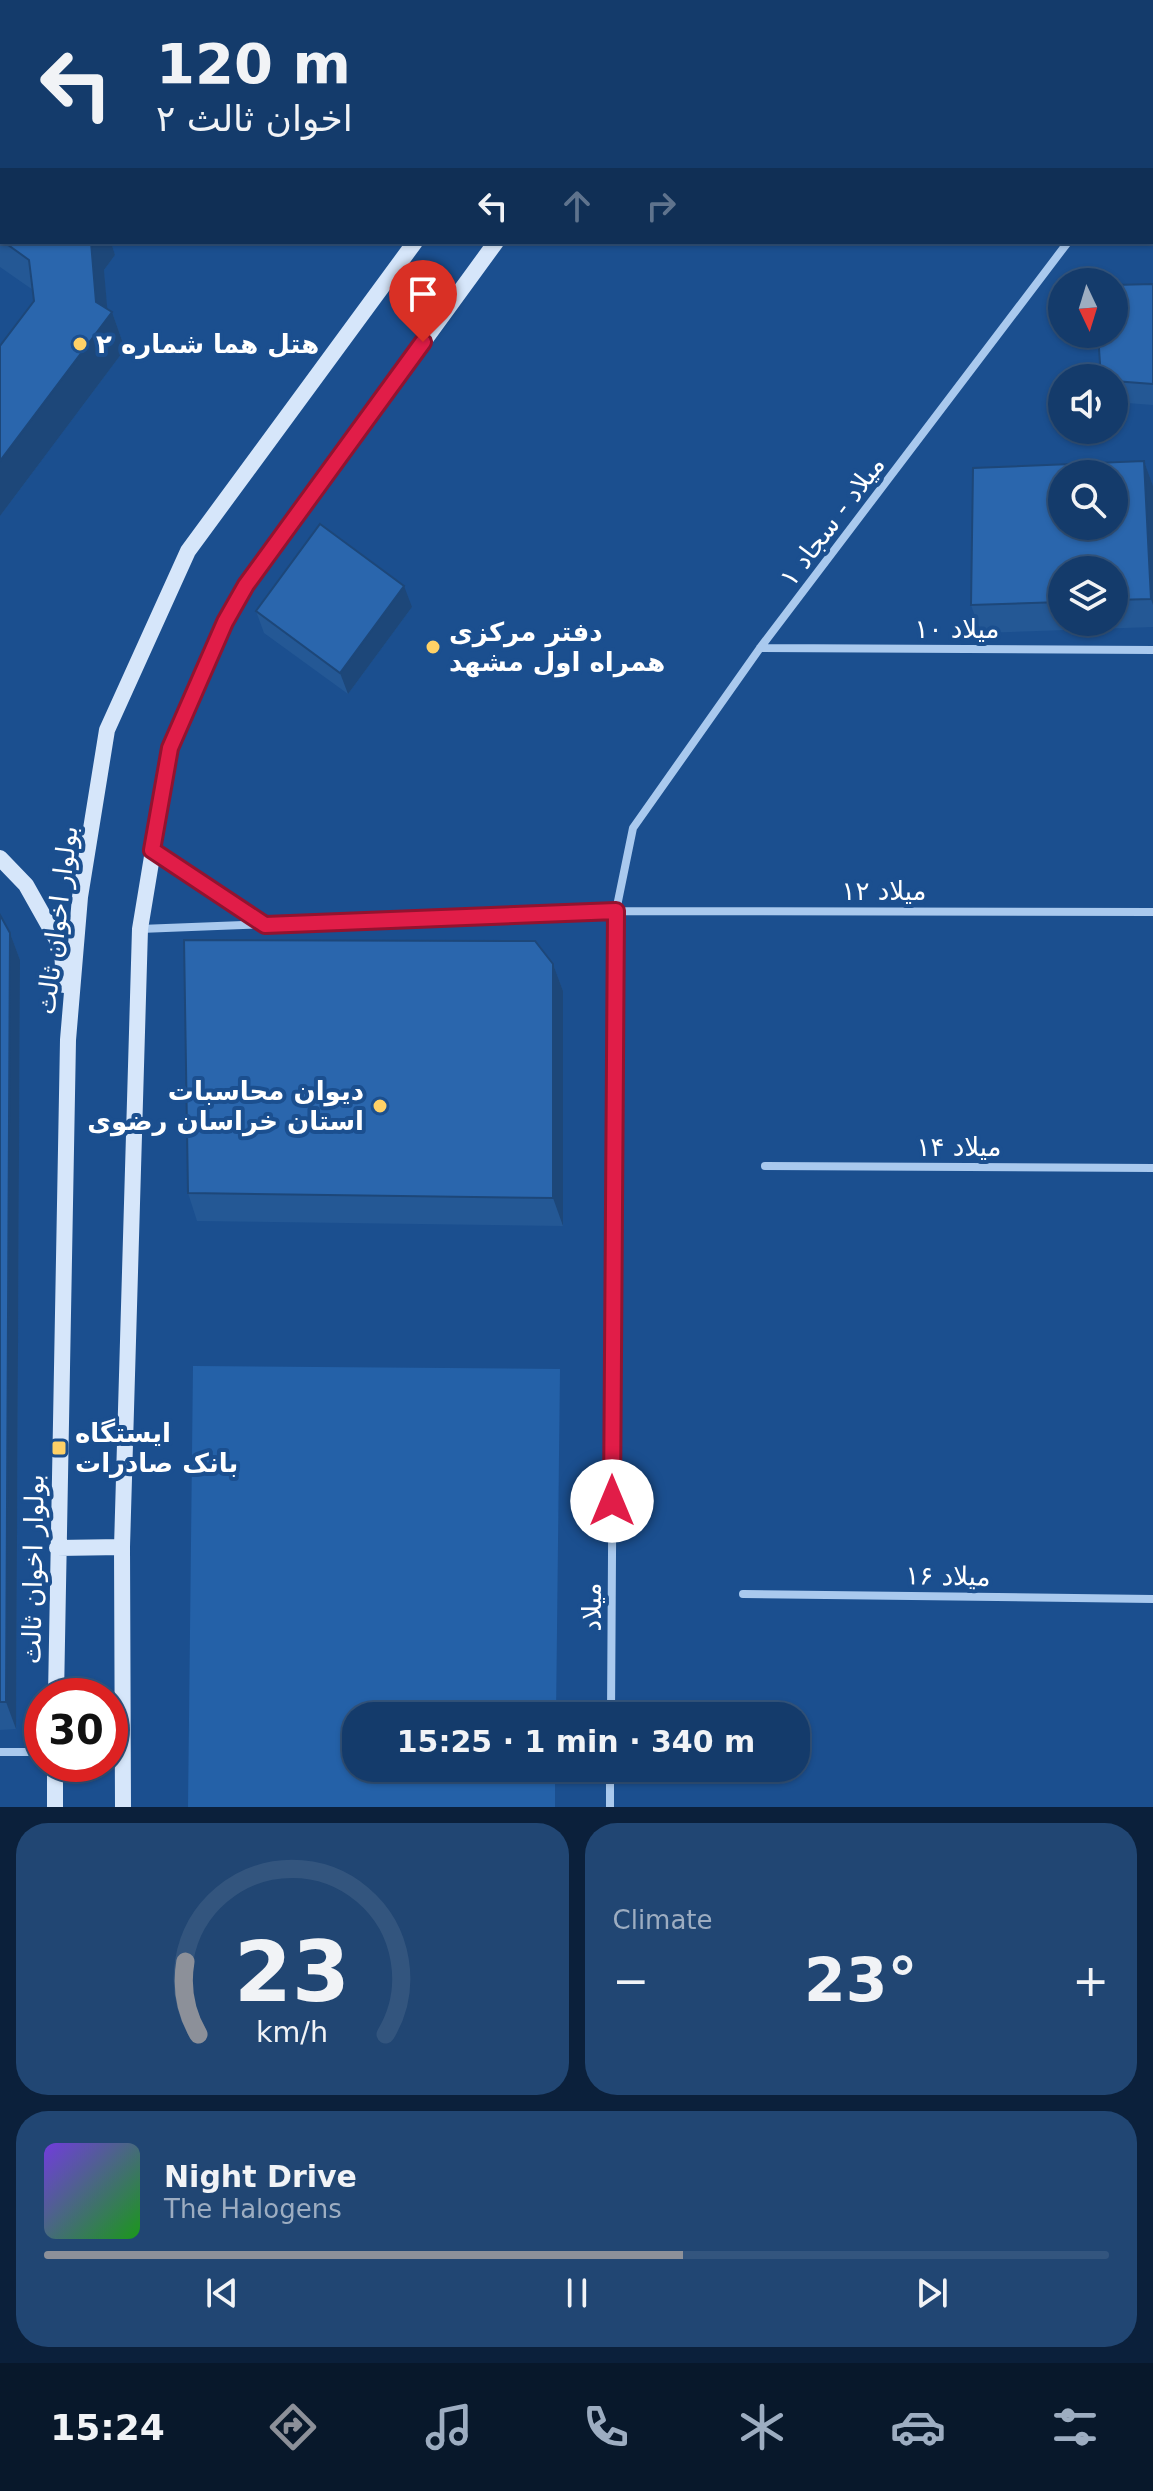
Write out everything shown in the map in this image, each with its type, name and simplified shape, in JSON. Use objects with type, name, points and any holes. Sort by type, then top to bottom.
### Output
[{"type":"street","name":"بولوار اخوان ثالث","points":[[56,1678],[68,1040],[80,897],[107,730],[188,551],[414,244]]},
{"type":"street","points":[[123,1807],[122,1547],[140,929],[170,748],[246,585],[495,244]]},
{"type":"street","name":"میلاد - سجاد ۱","points":[[633,828],[760,648],[1066,244]]},
{"type":"street","name":"میلاد ۱۰","points":[[760,648],[1153,650]]},
{"type":"street","name":"میلاد","points":[[611,1702],[616,911],[633,828]]},
{"type":"street","points":[[152,850],[265,925]]},
{"type":"street","points":[[0,858],[26,885],[62,949],[68,1040]]},
{"type":"street","name":"میلاد ۱۲","points":[[140,929],[616,911],[1153,912]]},
{"type":"street","name":"میلاد ۱۴","points":[[765,1166],[1153,1168]]},
{"type":"street","points":[[57,1548],[122,1547]]},
{"type":"street","name":"میلاد ۱۶","points":[[743,1594],[1153,1599]]},
{"type":"street","points":[[0,1752],[24,1752]]},
{"type":"street","points":[[55,1782],[55,1807]]},
{"type":"street","points":[[610,1782],[610,1807]]},
{"type":"shaded area","points":[[193,1366],[560,1369],[556,1702],[342,1702],[342,1782],[555,1782],[555,1807],[188,1807]]},
{"type":"building","points":[[7,244],[91,244],[96,302],[112,312],[0,461],[0,346],[34,301],[29,260]]},
{"type":"building","points":[[1153,284],[1153,384],[1128,382],[1128,364],[1100,364],[1099,348],[1128,348],[1128,285]]},
{"type":"building","points":[[1144,461],[1151,599],[1128,600],[1128,556],[1048,556],[1048,602],[971,605],[973,468],[1048,465],[1048,540],[1128,540],[1128,462]]},
{"type":"building","points":[[320,524],[404,586],[340,673],[256,611]]},
{"type":"building","points":[[0,915],[10,933],[6,1702],[0,1702]]},
{"type":"building","name":"دیوان محاسبات استان خراسان رضوی","points":[[184,940],[535,941],[553,964],[553,1198],[188,1193]]},
{"type":"place","name":"هتل هما شماره ۲","points":[[80,344]]},
{"type":"place","name":"دفتر مرکزی همراه اول مشهد","points":[[433,647]]},
{"type":"place","name":"دیوان محاسبات استان خراسان رضوی","points":[[380,1106]]},
{"type":"place","name":"ایستگاه بانک صادرات","points":[[59,1448]]},
{"type":"route","points":[[423,342],[246,585],[225,622],[170,748],[152,850],[265,925],[616,911],[612,1501]]}]
